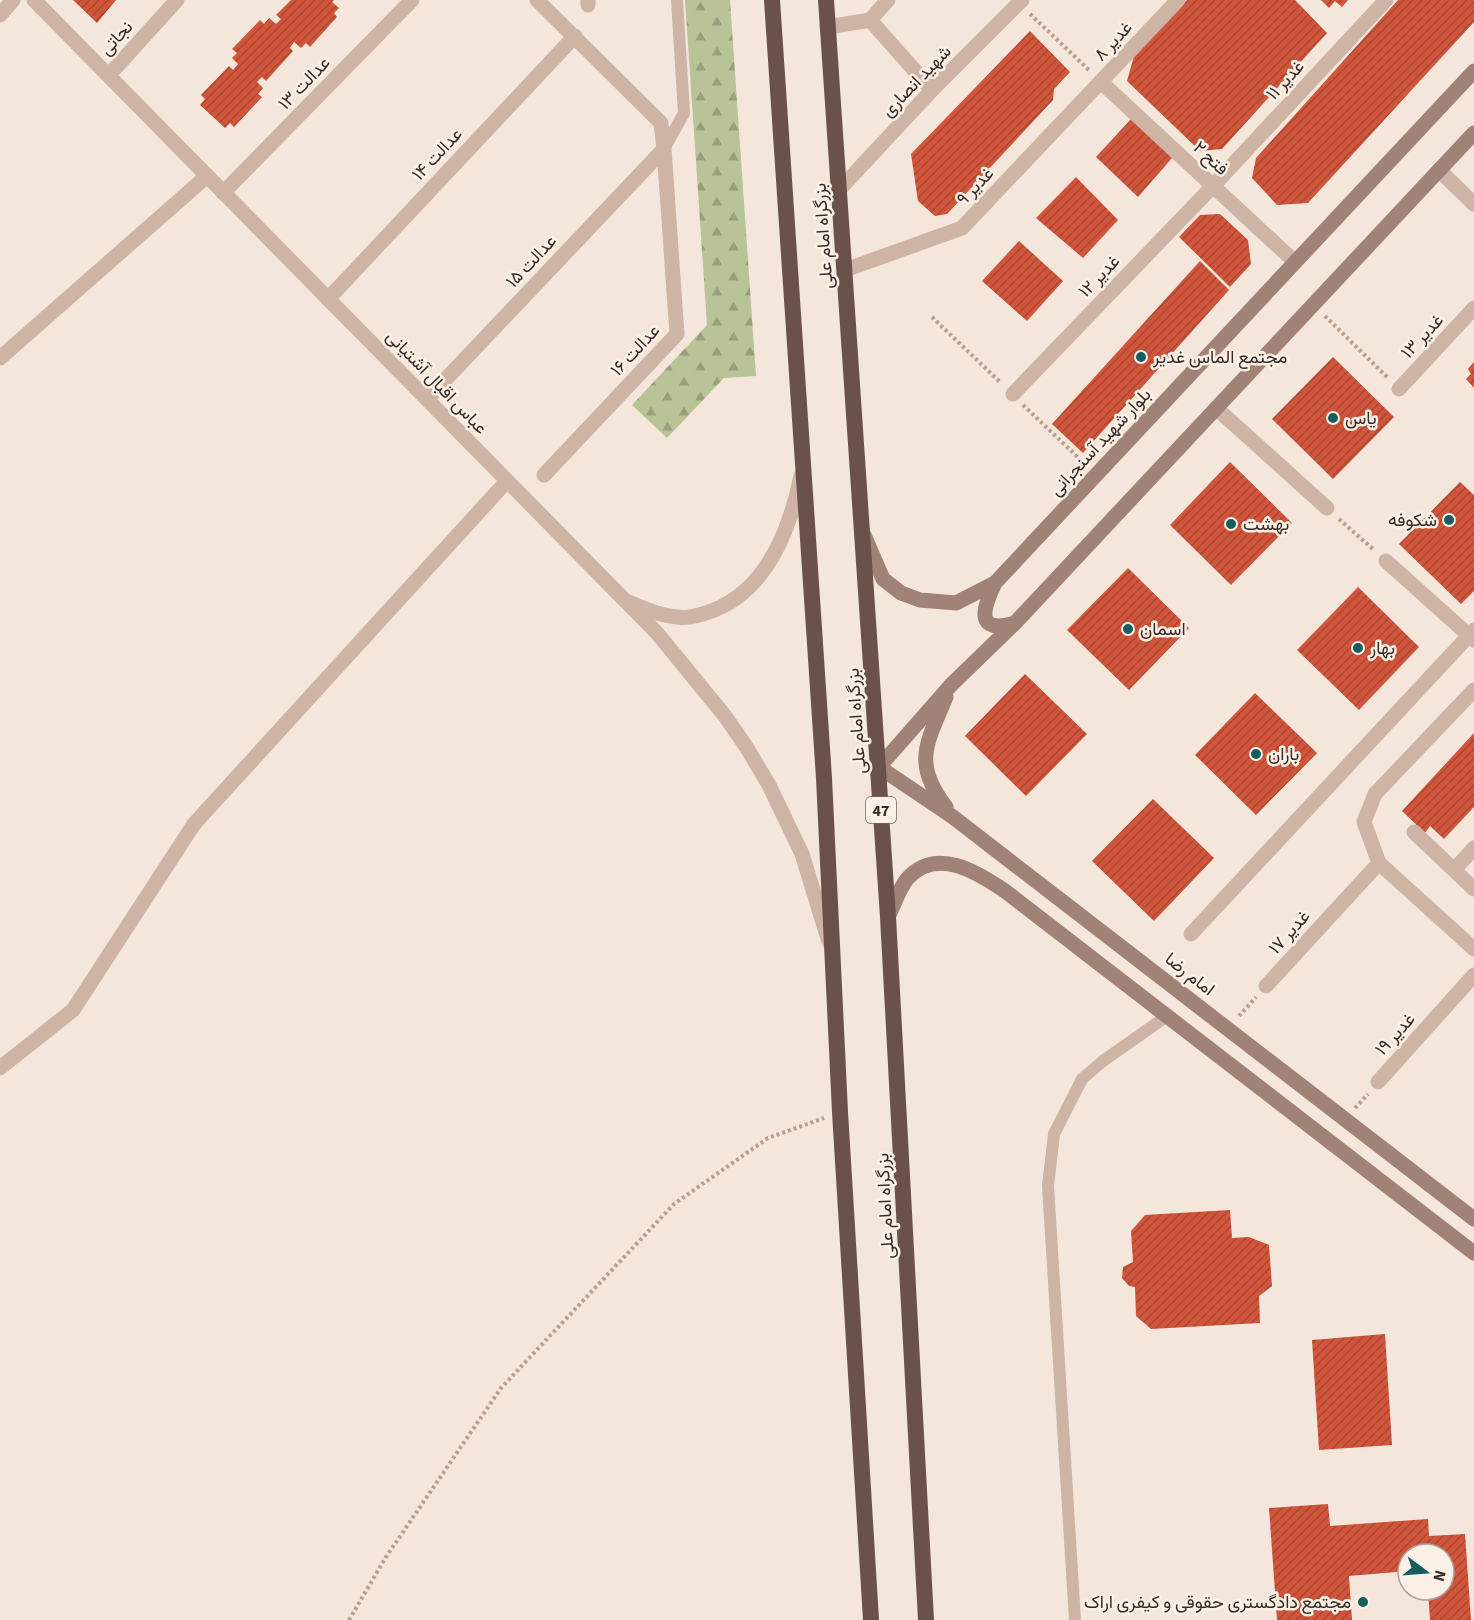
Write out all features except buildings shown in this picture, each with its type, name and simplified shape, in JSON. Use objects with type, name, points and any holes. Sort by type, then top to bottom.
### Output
[{"type":"highway","name":"بزرگراه امام علی","points":[[772,0],[824,778],[840,1112],[871,1620]]},
{"type":"highway","name":"بزرگراه امام علی","points":[[826,0],[879,767],[926,1620]]},
{"type":"main road","name":"بلوار شهید آسنجرانی","points":[[864,535],[883,579],[901,592],[920,600],[956,603],[996,583],[1474,71]]},
{"type":"main road","points":[[879,767],[951,685],[1015,623],[1474,133]]},
{"type":"main road","points":[[996,583],[985,604],[986,621],[1002,627],[1015,623]]},
{"type":"main road","points":[[951,685],[926,744],[925,759],[928,779],[953,817]]},
{"type":"main road","name":"امام رضا","points":[[879,767],[953,817],[1021,868],[1474,1218]]},
{"type":"main road","points":[[888,917],[907,879],[930,864],[953,864],[980,874],[1474,1253]]},
{"type":"main road","points":[[1005,891],[1007,873],[1021,868]]},
{"type":"street","points":[[0,15],[13,0]]},
{"type":"street","name":"عباس اقبال آشتیانی","points":[[34,0],[624,600],[680,618],[706,614],[729,604],[742,595],[761,573],[788,527],[795,506],[802,468]]},
{"type":"street","name":"نجاتی","points":[[109,75],[177,0]]},
{"type":"street","name":"عدالت ۱۳","points":[[223,193],[412,0]]},
{"type":"street","name":"عدالت ۱۶","points":[[537,0],[661,123],[677,334],[544,475]]},
{"type":"street","points":[[828,27],[870,20],[888,0]]},
{"type":"street","name":"غدیر ۸","points":[[1101,82],[1178,0]]},
{"type":"street","name":"غدیر ۱۱","points":[[1213,186],[1386,0]]},
{"type":"street","name":"شهید انصاری","points":[[839,190],[932,90],[1020,2]]},
{"type":"street","points":[[870,20],[932,90]]},
{"type":"street","name":"عدالت ۱۴","points":[[328,299],[575,36]]},
{"type":"street","name":"فتح ۲","points":[[1101,82],[1295,262]]},
{"type":"street","name":"غدیر ۹","points":[[845,270],[962,228],[1101,82]]},
{"type":"street","name":"عدالت ۱۵","points":[[427,399],[664,148]]},
{"type":"street","points":[[1439,170],[1474,204]]},
{"type":"street","points":[[0,358],[207,176]]},
{"type":"street","name":"غدیر ۱۲","points":[[1012,394],[1213,186]]},
{"type":"street","name":"غدیر ۱۳","points":[[1399,389],[1474,308]]},
{"type":"street","points":[[1216,408],[1327,508]]},
{"type":"street","points":[[0,1068],[73,1010],[194,824],[507,481]]},
{"type":"street","points":[[1191,934],[1472,635],[1386,561]]},
{"type":"street","points":[[624,600],[657,633],[725,716],[769,785],[802,854],[832,953]]},
{"type":"street","points":[[1474,690],[1376,794],[1364,822],[1378,863],[1474,949]]},
{"type":"street","points":[[1414,832],[1474,889]]},
{"type":"street","points":[[1454,870],[1474,848]]},
{"type":"street","name":"غدیر ۱۷","points":[[1266,986],[1378,863]]},
{"type":"street","name":"غدیر ۱۹","points":[[1378,1082],[1474,975]]},
{"type":"lane","points":[[664,148],[684,113],[677,0]]},
{"type":"lane","points":[[1075,1620],[1048,1186],[1054,1134],[1082,1079],[1103,1060],[1167,1016]]},
{"type":"path","points":[[1020,2],[1101,82]]},
{"type":"path","points":[[1313,304],[1399,389]]},
{"type":"path","points":[[1327,508],[1386,561]]},
{"type":"path","points":[[1228,1028],[1266,986]]},
{"type":"path","name":"غدیر ۱۹","points":[[1345,1119],[1378,1082]]},
{"type":"path","points":[[349,1620],[386,1557],[501,1388],[674,1204],[768,1138],[840,1112]]},
{"type":"green space","points":[[685,0],[730,0],[756,376],[724,378],[667,438],[632,405],[707,325]]},
{"type":"place","name":"مجتمع الماس غدیر","points":[[1141,357]]},
{"type":"place","name":"یاس","points":[[1333,418]]},
{"type":"place","name":"شکوفه","points":[[1449,520]]},
{"type":"place","name":"بهشت","points":[[1231,524]]},
{"type":"place","name":"اسمان","points":[[1128,629]]},
{"type":"place","name":"بهار","points":[[1358,648]]},
{"type":"place","name":"باران","points":[[1256,754]]},
{"type":"place","name":"مجتمع دادگستری حقوقی و کیفری اراک","points":[[1363,1602]]}]
